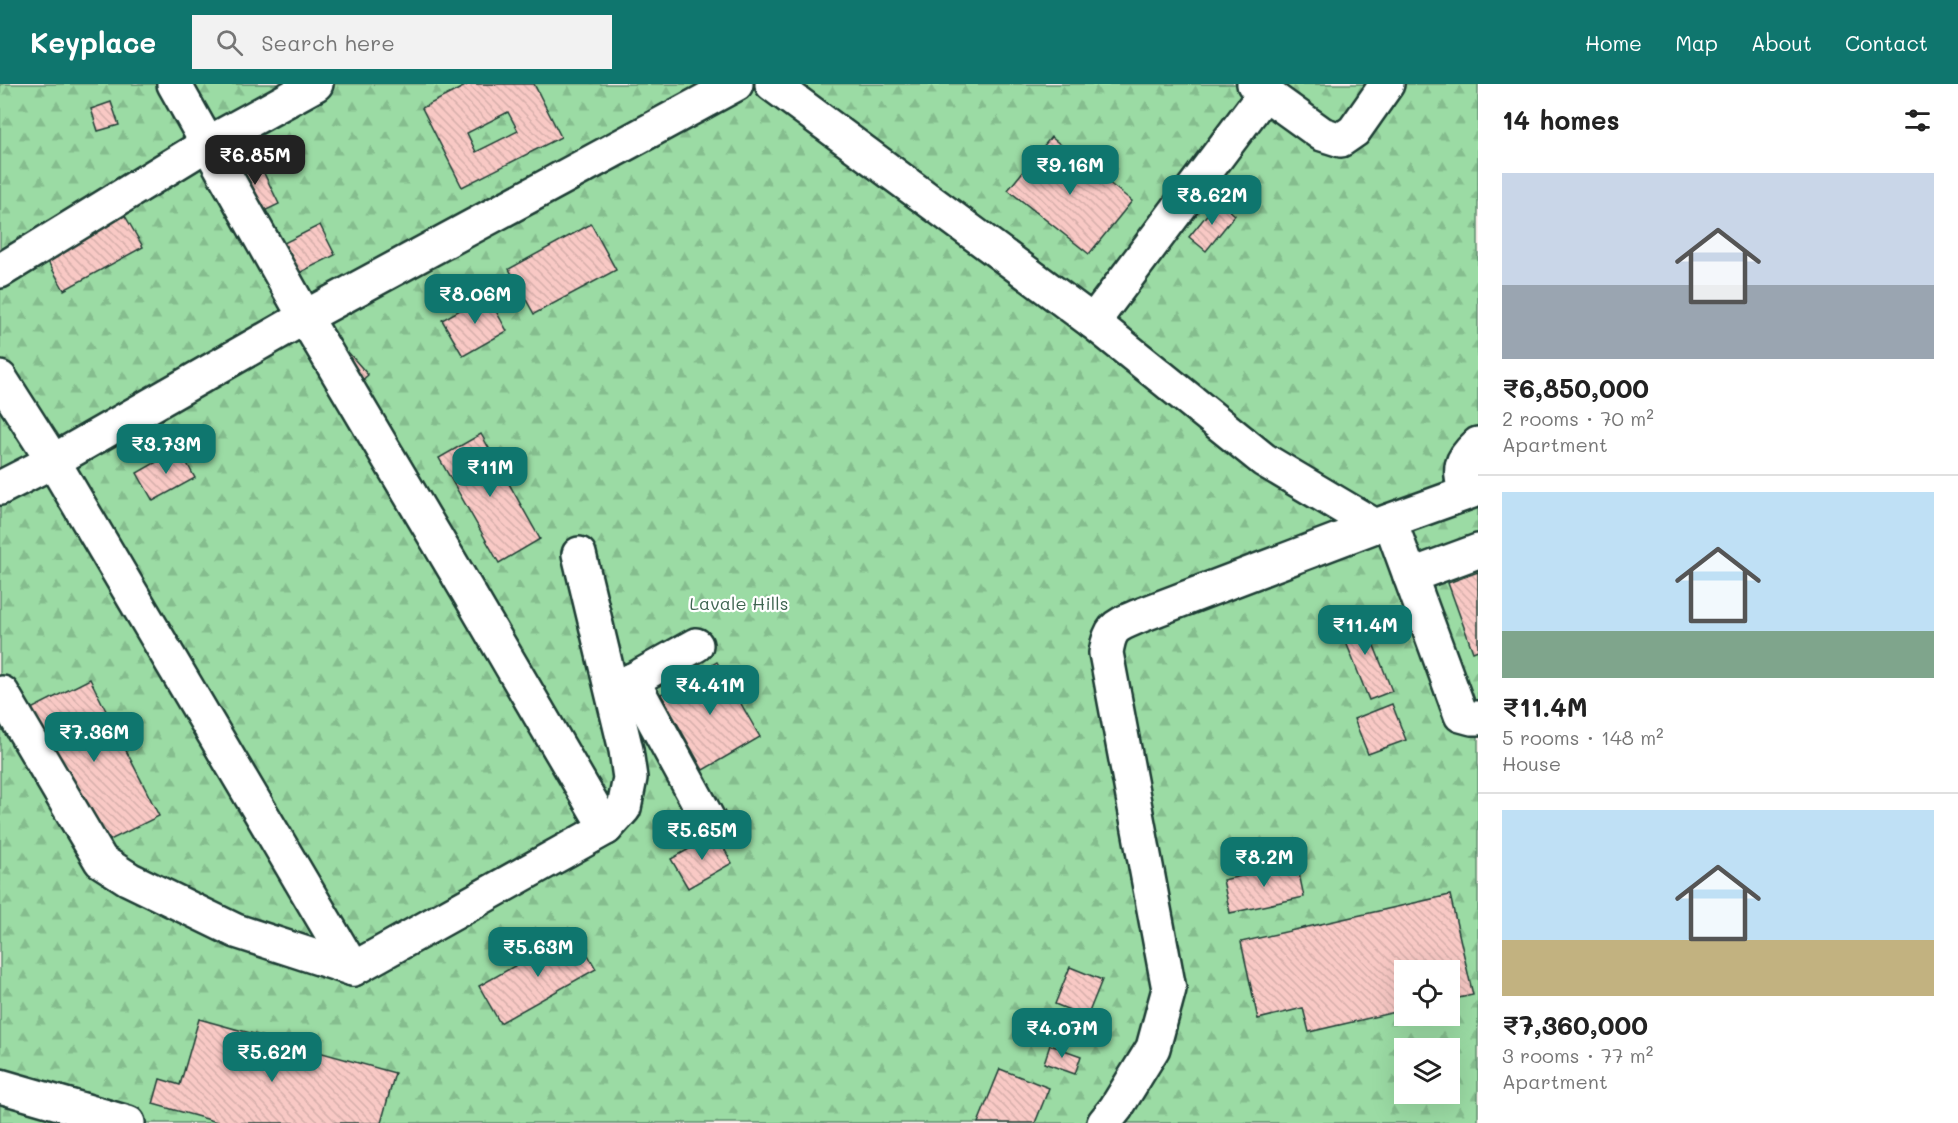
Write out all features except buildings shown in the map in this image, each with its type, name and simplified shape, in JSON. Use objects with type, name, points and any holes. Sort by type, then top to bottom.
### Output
[{"type":"lane","points":[[174,84],[304,317],[606,828]]},
{"type":"lane","points":[[0,271],[207,144],[316,84]]},
{"type":"lane","points":[[0,488],[52,461],[304,317],[736,84]]},
{"type":"lane","points":[[772,84],[1093,322],[1264,460],[1382,524],[1410,576],[1461,715],[1478,718]]},
{"type":"lane","points":[[1093,322],[1259,89],[1322,134],[1341,140],[1354,130],[1387,84]]},
{"type":"lane","points":[[0,378],[52,461],[353,969]]},
{"type":"lane","points":[[1104,1123],[1116,1108],[1153,1048],[1169,989],[1106,653],[1108,639],[1116,626],[1139,616],[1472,491],[1461,470],[1467,454],[1478,444]]},
{"type":"lane","points":[[1410,576],[1478,551]]},
{"type":"lane","points":[[579,555],[622,686],[710,823]]},
{"type":"lane","points":[[622,686],[696,645]]},
{"type":"lane","points":[[2,693],[101,861],[129,879],[236,931],[353,969],[606,828],[624,807],[630,778],[622,686]]},
{"type":"lane","points":[[0,1086],[128,1123]]},
{"type":"green space","name":"Lavale Hills","points":[[0,84],[1478,84],[1478,1123],[0,1123]]}]
